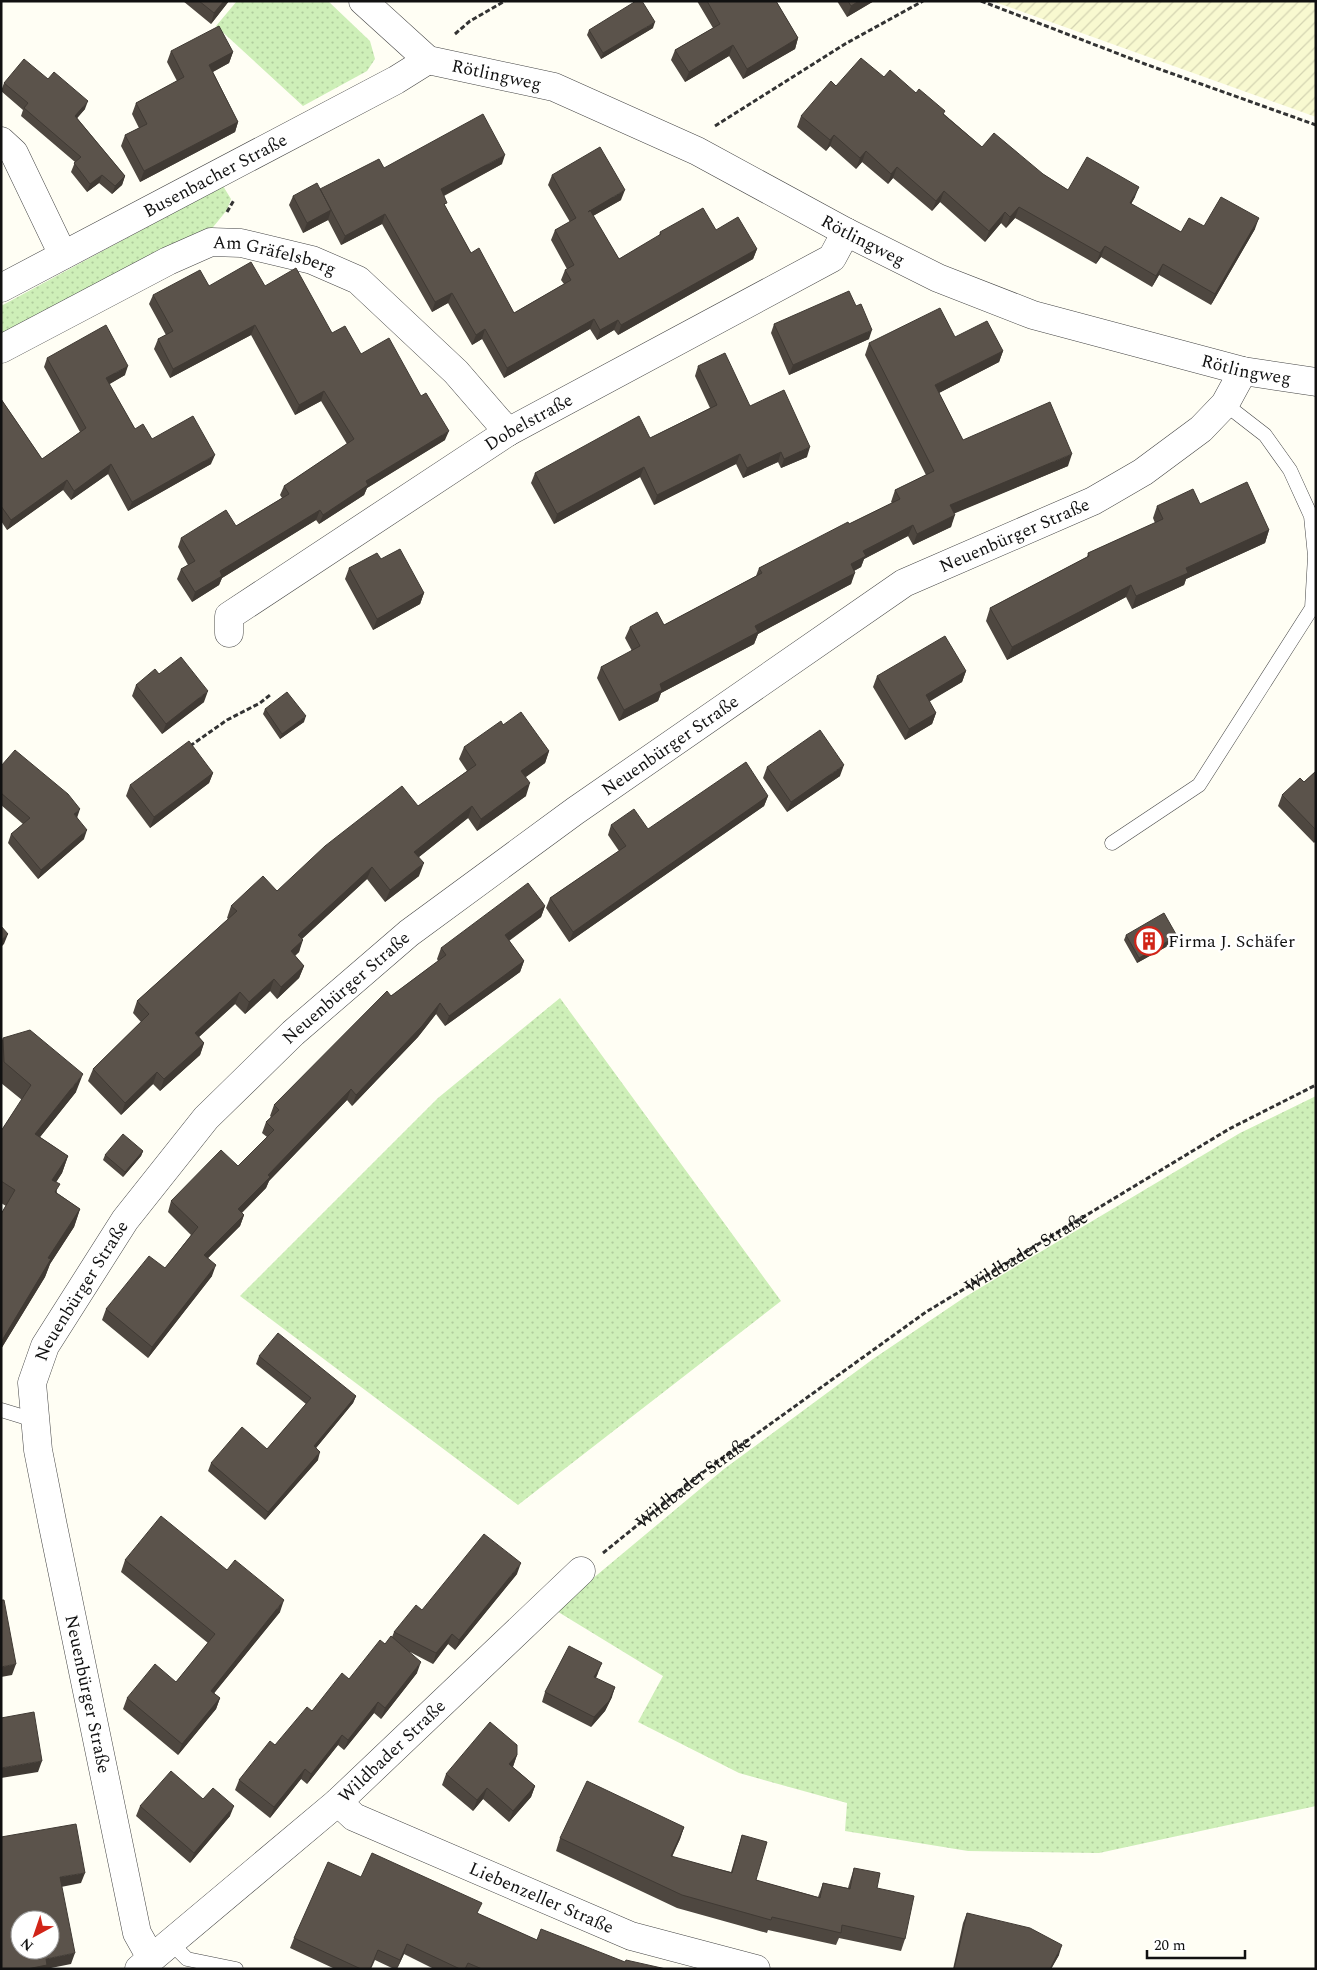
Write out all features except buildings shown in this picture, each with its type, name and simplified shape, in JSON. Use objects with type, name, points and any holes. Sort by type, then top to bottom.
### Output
[{"type":"street","points":[[363,1],[428,60]]},
{"type":"street","name":"Rötlingweg","points":[[428,60],[554,87],[697,152],[846,232],[938,278],[1033,315],[1243,371],[1316,382]]},
{"type":"street","name":"Busenbacher Straße","points":[[1,288],[396,80],[428,60]]},
{"type":"street","points":[[1,141],[14,153],[63,255]]},
{"type":"street","name":"Dobelstraße","points":[[228,633],[229,616],[508,432],[832,258],[846,232]]},
{"type":"street","name":"Am Gräfelsberg","points":[[1,350],[168,261],[211,242],[241,243],[312,260],[358,280],[456,372],[508,432]]},
{"type":"street","name":"Neuenbürger Straße","points":[[154,1957],[137,1933],[53,1526],[34,1420],[32,1383],[45,1346],[125,1220],[206,1118],[293,1033],[408,933],[575,811],[904,583],[1093,501],[1150,467],[1201,429],[1225,404],[1243,371]]},
{"type":"street","name":"Wildbader Straße","points":[[154,1957],[338,1802],[581,1571]]},
{"type":"street","name":"Liebenzeller Straße","points":[[338,1802],[354,1817],[631,1936],[756,1969]]},
{"type":"lane","points":[[1112,842],[1200,785],[1312,608],[1316,556],[1311,516],[1290,470],[1264,435],[1225,404]]},
{"type":"lane","points":[[1,1410],[34,1420]]},
{"type":"lane","points":[[154,1957],[187,1959],[236,1969]]},
{"type":"path","points":[[470,21],[504,1]]},
{"type":"path","points":[[697,152],[716,124],[845,44],[923,1]]},
{"type":"path","points":[[981,1],[1145,64],[1316,125]]},
{"type":"path","points":[[187,748],[227,720],[260,703],[270,695]]},
{"type":"path","name":"Wildbader Straße","points":[[581,1571],[698,1476],[926,1312],[1229,1129],[1316,1085]]},
{"type":"green space","points":[[237,1],[328,1],[370,41],[375,59],[367,71],[303,106],[216,26]]},
{"type":"green space","points":[[992,1],[1316,1],[1316,117]]},
{"type":"green space","points":[[223,186],[231,199],[227,210],[205,237],[1,341],[1,306]]},
{"type":"green space","points":[[560,998],[781,1301],[518,1505],[240,1296],[438,1098]]},
{"type":"green space","points":[[1316,1096],[1316,1806],[1099,1853],[968,1851],[845,1831],[847,1803],[739,1773],[638,1722],[663,1676],[555,1610],[724,1469],[873,1359],[965,1297],[1240,1133]]},
{"type":"place","name":"Firma J. Schäfer","points":[[1149,941]]}]
